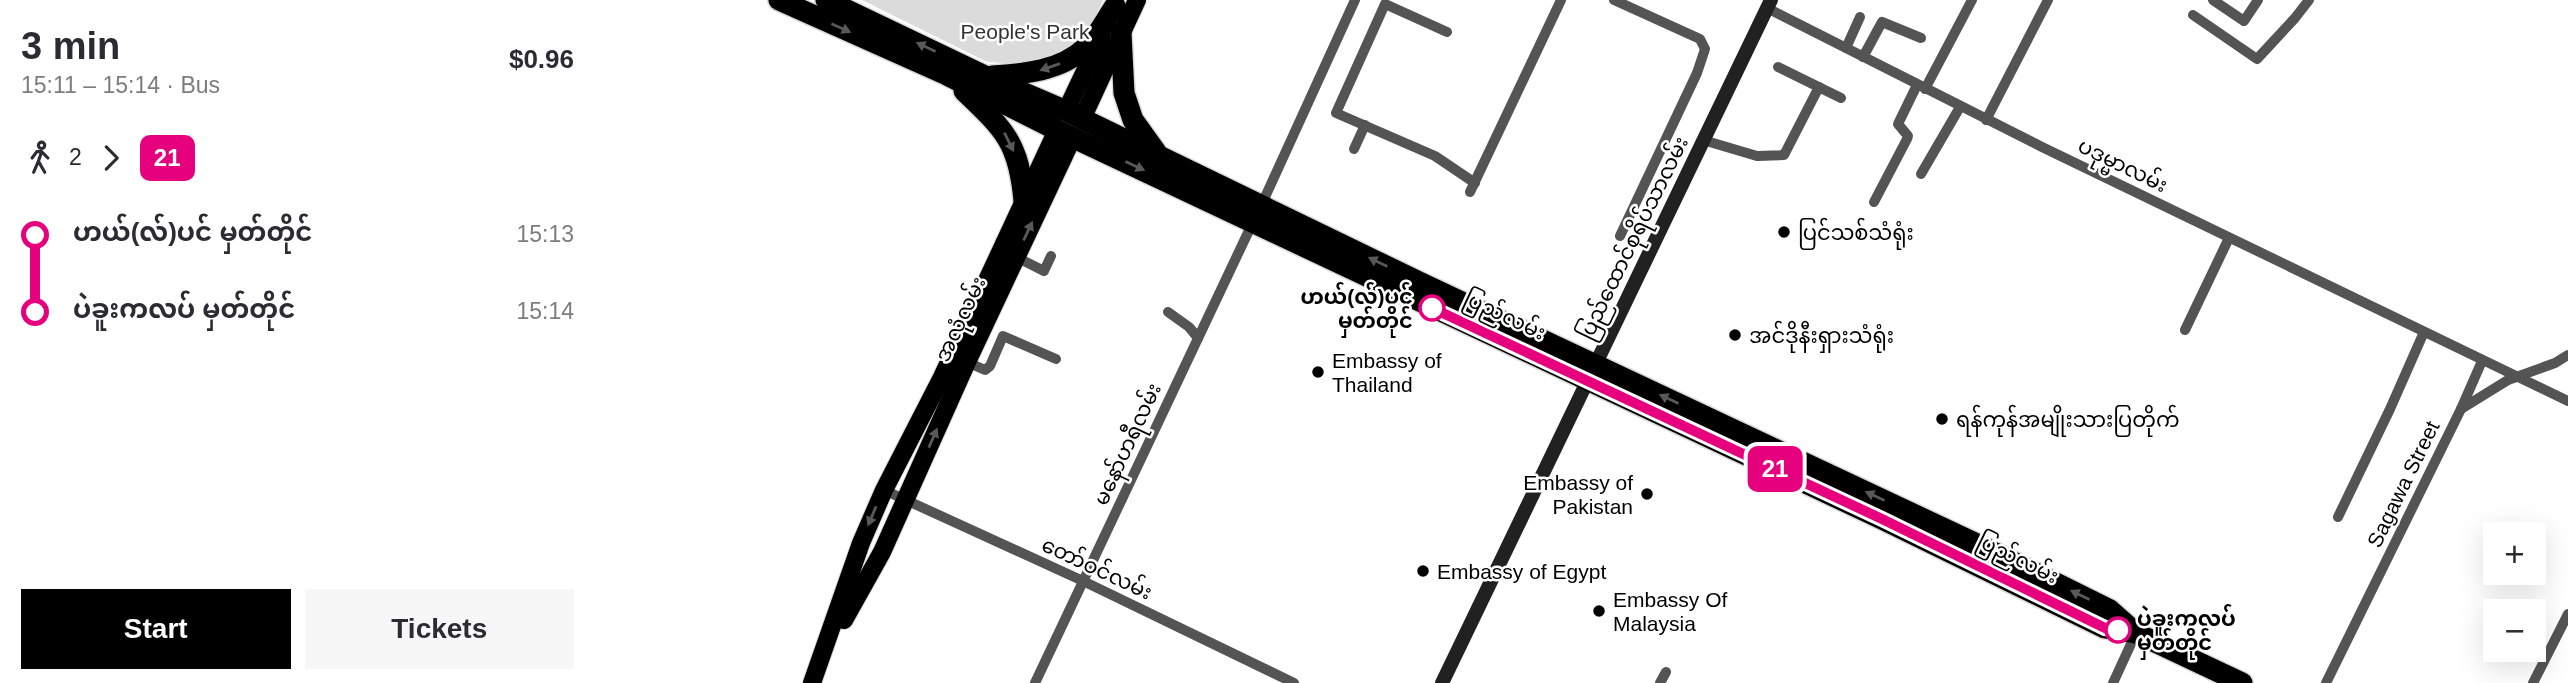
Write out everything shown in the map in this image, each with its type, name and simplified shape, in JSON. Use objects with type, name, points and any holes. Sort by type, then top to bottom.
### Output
[{"type":"highway","name":"ပြည်လမ်း","points":[[779,0],[947,75],[1069,124],[1160,156],[1257,214]]},
{"type":"highway","name":"ပြည်လမ်း","points":[[826,0],[987,76],[1069,124],[1591,372],[1893,525],[2105,628],[2136,633],[2242,683]]},
{"type":"highway","points":[[987,76],[1028,74],[1071,59],[1087,47],[1117,3]]},
{"type":"highway","points":[[1121,33],[1124,93],[1133,120],[1160,156]]},
{"type":"highway","points":[[947,75],[999,124],[1009,140],[1021,170],[1024,201]]},
{"type":"main road","name":"အလုံလမ်း","points":[[812,683],[861,543],[884,490],[942,377],[1024,201],[1121,33],[1137,0]]},
{"type":"main road","name":"အလုံလမ်း","points":[[823,656],[882,552],[1016,257],[1117,3]]},
{"type":"street","name":"မနော်ဟရီလမ်း","points":[[1035,683],[1355,0]]},
{"type":"street","points":[[1447,32],[1386,2],[1336,113],[1435,156],[1473,187],[1561,0]]},
{"type":"street","points":[[1614,0],[1700,39],[1705,50],[1697,73],[1620,236]]},
{"type":"street","points":[[1874,202],[1908,136],[1898,124],[1972,0]]},
{"type":"street","points":[[1986,120],[2048,0]]},
{"type":"street","points":[[2213,0],[2244,21],[2259,0]]},
{"type":"street","points":[[2193,15],[2257,59],[2289,26],[2309,0]]},
{"type":"street","name":"ပဒုမ္မာလမ်း","points":[[1769,4],[1846,48],[1986,120],[2568,401]]},
{"type":"street","name":"ပြည်ထောင်စုရိပ်သာလမ်း","points":[[1442,683],[1769,4]]},
{"type":"street","points":[[1846,48],[1860,17]]},
{"type":"street","points":[[1863,57],[1882,22],[1921,38]]},
{"type":"street","points":[[1778,67],[1841,98]]},
{"type":"street","points":[[1703,140],[1757,156],[1784,155],[1819,87]]},
{"type":"street","points":[[1921,174],[1960,107]]},
{"type":"street","points":[[1354,149],[1365,125]]},
{"type":"street","points":[[2185,330],[2229,238]]},
{"type":"street","points":[[1016,257],[1044,271],[1051,256]]},
{"type":"street","points":[[1168,312],[1189,327],[1198,338]]},
{"type":"street","points":[[2338,517],[2424,332]]},
{"type":"street","points":[[967,362],[985,370],[990,366],[1003,336],[1056,359]]},
{"type":"street","name":"Sagawa Street","points":[[2326,683],[2461,409],[2515,377],[2555,363],[2568,355]]},
{"type":"street","points":[[2461,409],[2481,361]]},
{"type":"street","name":"တော်ဝင်လမ်း","points":[[884,490],[1083,581],[1294,683]]},
{"type":"street","points":[[2533,683],[2568,614]]},
{"type":"street","points":[[2112,683],[2136,633]]},
{"type":"green space","name":"People's Park","points":[[862,0],[1103,0],[1084,41],[1038,65],[987,62]]},
{"type":"bus line","name":"21","points":[[1432,308],[1882,519],[2105,628],[2118,630]]},
{"type":"place","name":"ပြင်သစ်သံရုံး","points":[[1784,232]]},
{"type":"place","name":"ဟယ်(လ်)ပင် မှတ်တိုင်","points":[[1432,308]]},
{"type":"place","name":"အင်ဒိုနီးရှားသံရုံး","points":[[1735,335]]},
{"type":"place","name":"Embassy of Thailand","points":[[1318,372]]},
{"type":"place","name":"ရန်ကုန်အမျိုးသားပြတိုက်","points":[[1942,419]]},
{"type":"place","name":"Embassy of Pakistan","points":[[1647,494]]},
{"type":"place","name":"Embassy of Egypt","points":[[1423,571]]},
{"type":"place","name":"Embassy Of Malaysia","points":[[1599,611]]},
{"type":"place","name":"ပဲခူးကလပ် မှတ်တိုင်","points":[[2118,630]]}]
